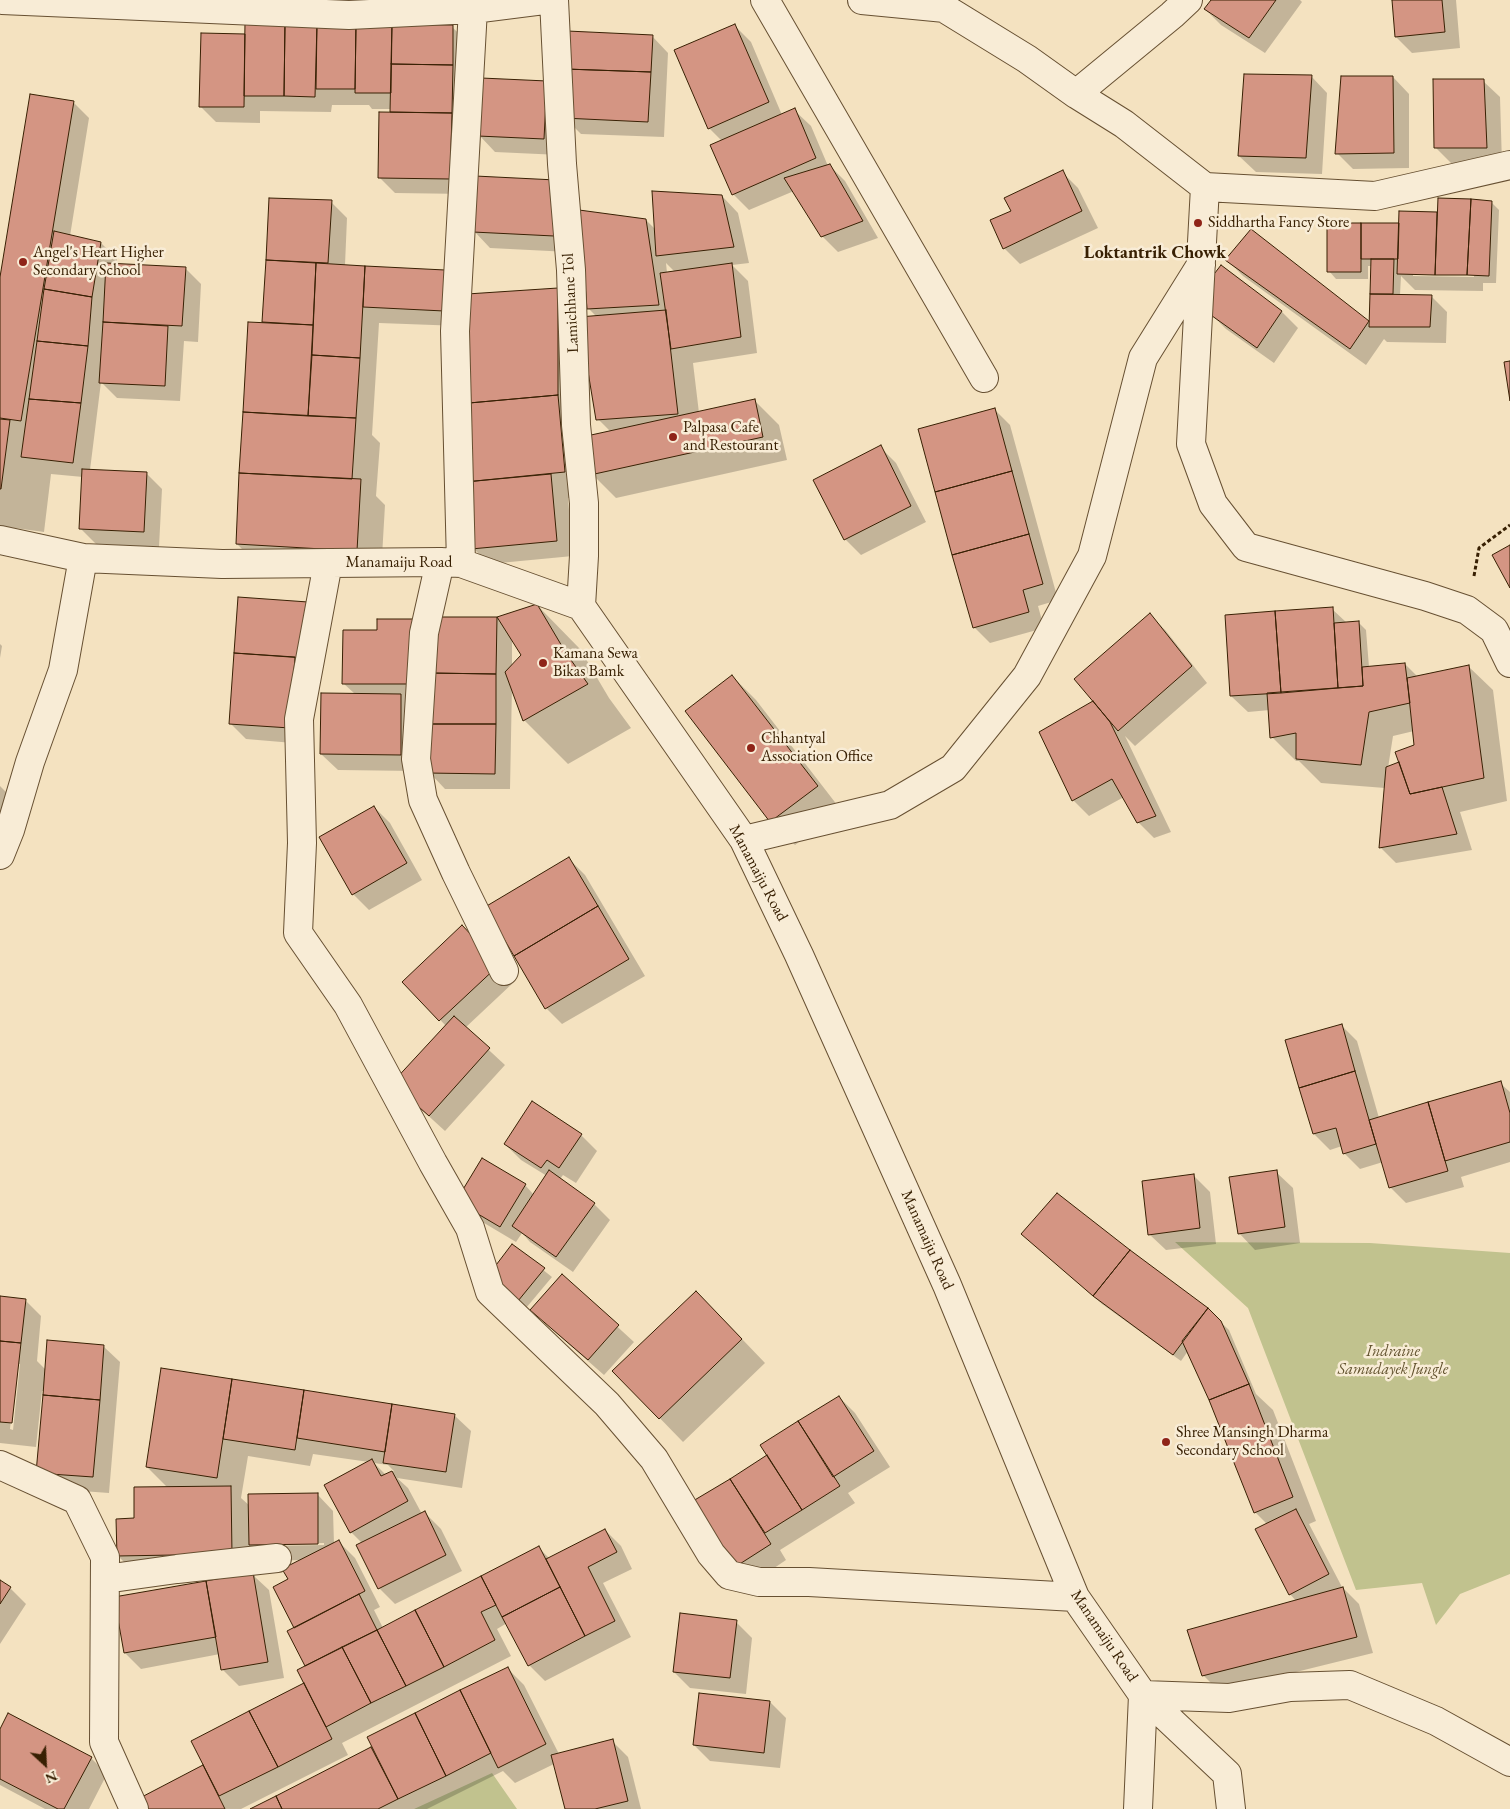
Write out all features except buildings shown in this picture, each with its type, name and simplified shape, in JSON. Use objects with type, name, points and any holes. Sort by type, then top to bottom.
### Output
[{"type":"street","points":[[2,0],[473,9],[544,0]]},
{"type":"street","name":"Lamichhane Tol","points":[[554,0],[562,164],[570,270],[576,426],[584,504],[584,556],[581,606]]},
{"type":"street","points":[[765,0],[984,378]]},
{"type":"street","points":[[862,0],[938,4],[1027,59],[1076,94],[1124,124],[1205,187],[1375,196],[1510,165]]},
{"type":"street","points":[[1076,94],[1188,0]]},
{"type":"street","points":[[473,9],[455,331],[450,563],[424,633],[416,759],[423,800],[504,971]]},
{"type":"street","points":[[1205,187],[1191,444],[1213,504],[1246,547],[1425,596],[1467,610],[1494,630],[1510,663]]},
{"type":"street","points":[[744,840],[890,805],[953,768],[1027,676],[1092,556],[1142,358],[1201,265]]},
{"type":"street","name":"Manamaiju Road","points":[[0,540],[83,558],[222,564],[450,563],[581,606],[744,840],[799,955],[946,1284],[1074,1597],[1143,1695],[1227,1774],[1231,1809]]},
{"type":"street","points":[[0,856],[10,830],[30,762],[64,670],[83,558]]},
{"type":"street","points":[[328,563],[299,719],[302,843],[298,933],[348,1005],[470,1228],[490,1292],[607,1404],[654,1459],[711,1554],[729,1575],[759,1582],[809,1582],[1074,1597]]},
{"type":"street","points":[[0,1465],[77,1500],[105,1557],[104,1742],[134,1809]]},
{"type":"street","points":[[105,1580],[177,1569],[277,1558]]},
{"type":"street","points":[[1138,1809],[1143,1695],[1229,1698],[1290,1687],[1350,1685],[1436,1721],[1510,1762]]},
{"type":"path","points":[[1467,610],[1479,548],[1510,525]]},
{"type":"green space","name":"Indraine Samudayek Jungle","points":[[1175,1242],[1370,1243],[1510,1253],[1510,1574],[1460,1594],[1436,1625],[1422,1583],[1356,1590],[1248,1308]]},
{"type":"green space","points":[[492,1773],[517,1809],[414,1809]]},
{"type":"place","name":"Siddhartha Fancy Store","points":[[1198,223]]},
{"type":"place","name":"Angel's Heart Higher Secondary School","points":[[23,262]]},
{"type":"place","name":"Palpasa Cafe and Restourant","points":[[673,437]]},
{"type":"place","name":"Kamana Sewa Bikas Bamk","points":[[543,663]]},
{"type":"place","name":"Chhantyal Association Office","points":[[751,748]]},
{"type":"place","name":"Shree Mansingh Dharma Secondary School","points":[[1166,1442]]},
{"type":"district","name":"Loktantrik Chowk","points":[[1155,253]]}]
